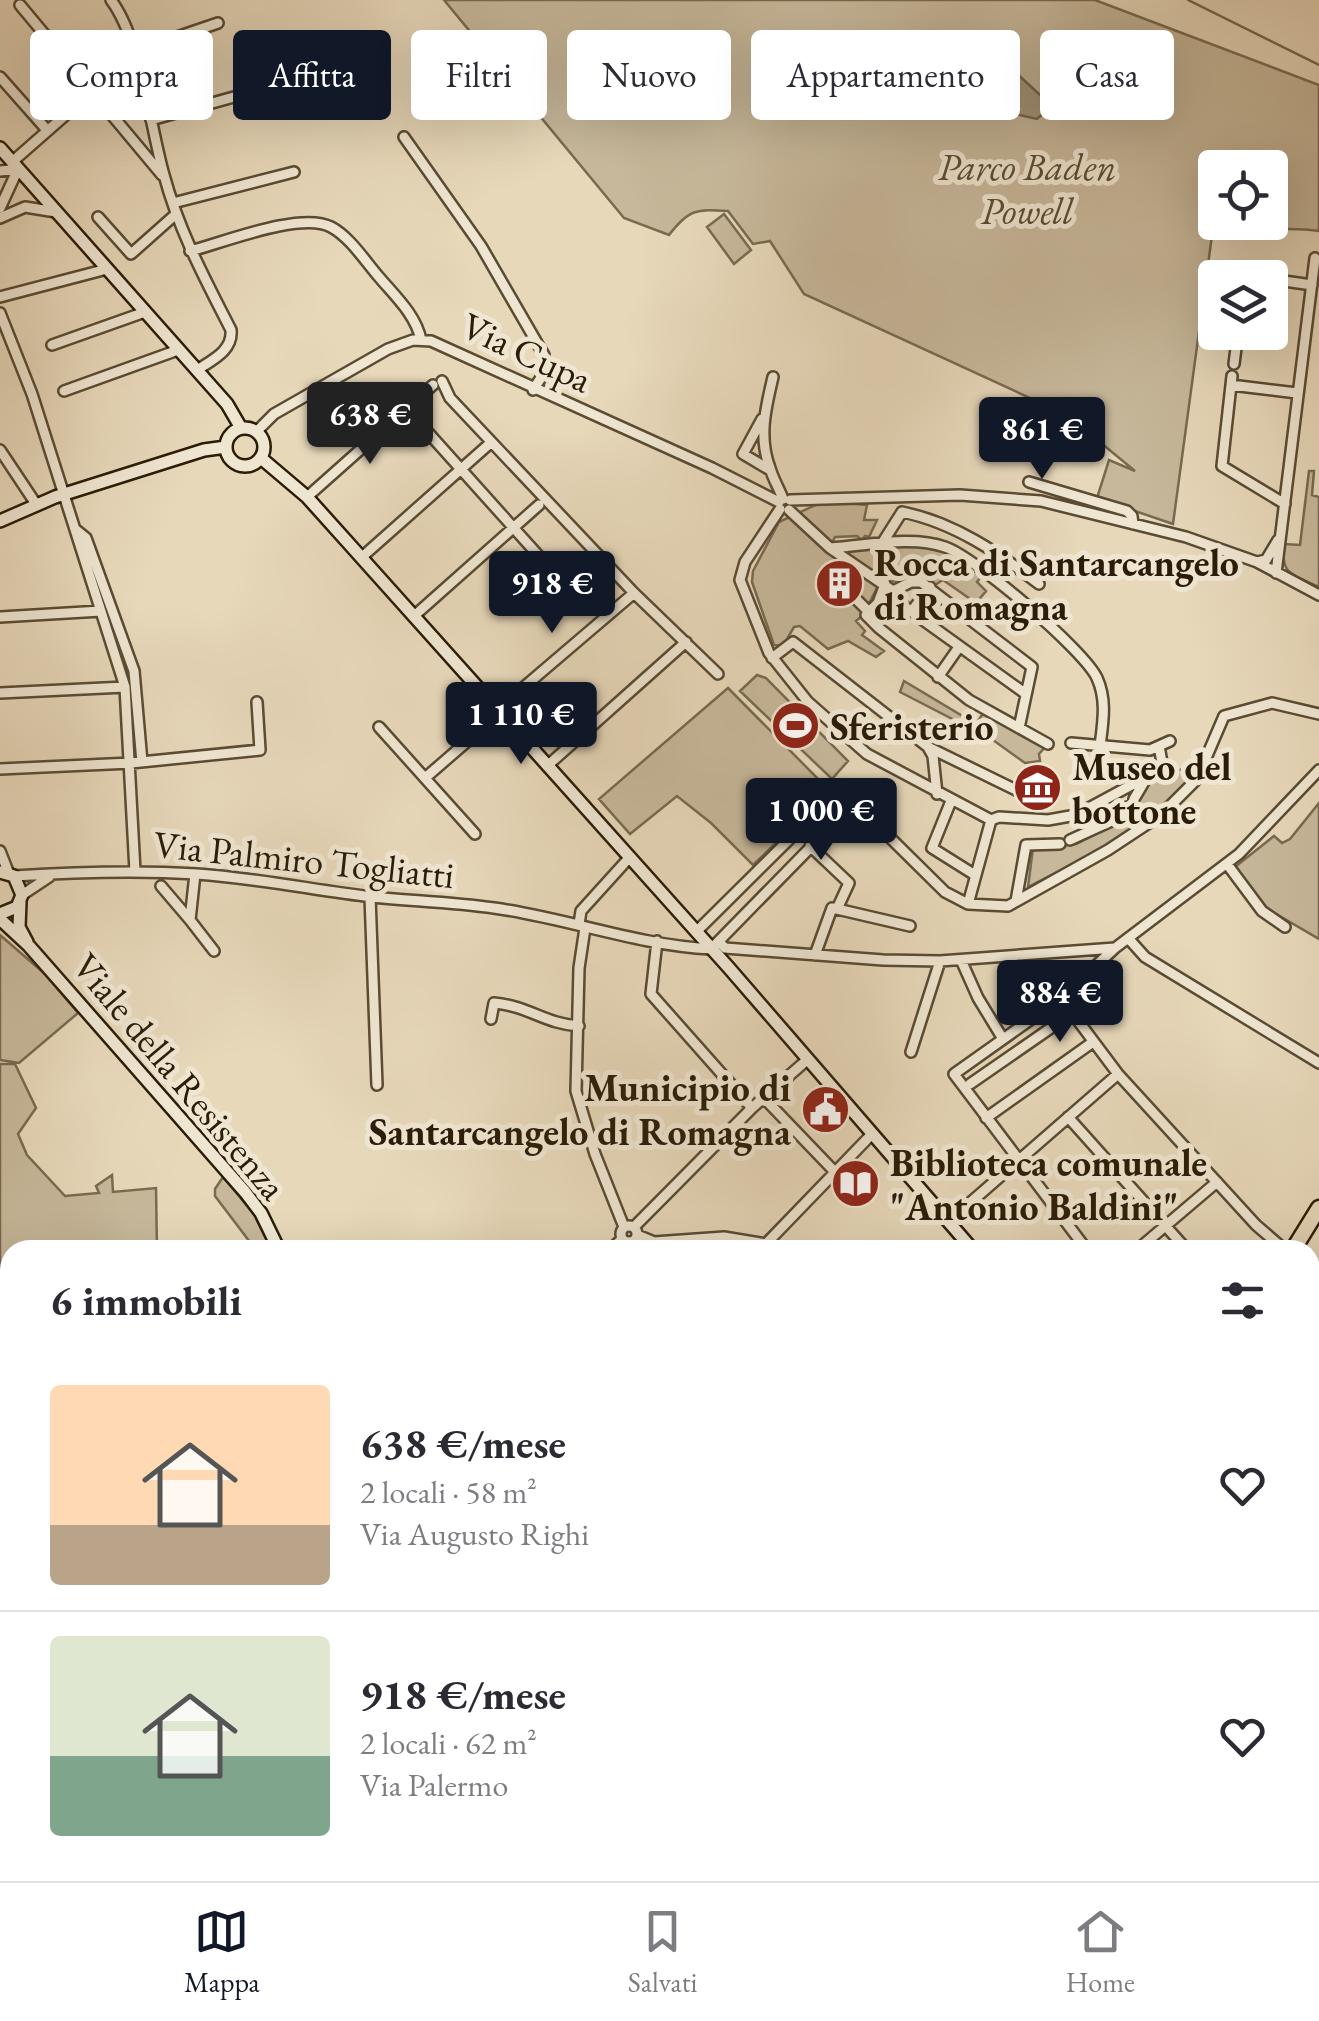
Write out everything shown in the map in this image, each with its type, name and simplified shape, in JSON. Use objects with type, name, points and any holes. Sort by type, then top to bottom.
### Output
[{"type":"main road","points":[[0,148],[227,404],[241,428],[256,432],[264,441],[261,458],[252,466],[239,466],[230,458],[226,446],[230,435],[241,428]]},
{"type":"main road","points":[[0,520],[64,494],[226,446]]},
{"type":"main road","points":[[261,458],[307,497],[628,858],[696,932],[715,945],[807,1060],[964,1240]]},
{"type":"main road","name":"Viale della Resistenza","points":[[8,874],[21,898],[20,927],[29,946]]},
{"type":"main road","name":"Viale della Resistenza","points":[[21,898],[11,911],[0,916],[245,1192],[275,1240]]},
{"type":"main road","points":[[1299,1240],[1319,1208]]},
{"type":"street","points":[[111,0],[125,30]]},
{"type":"street","points":[[20,5],[42,30]]},
{"type":"street","points":[[197,30],[218,22]]},
{"type":"street","points":[[0,77],[47,130]]},
{"type":"street","points":[[0,208],[15,166],[59,120]]},
{"type":"street","points":[[118,120],[164,178]]},
{"type":"street","points":[[151,120],[176,214],[232,336],[227,348],[196,370]]},
{"type":"street","points":[[404,137],[481,246],[544,355],[544,373],[534,390]]},
{"type":"street","points":[[0,171],[15,166]]},
{"type":"street","points":[[172,202],[294,172]]},
{"type":"street","points":[[0,218],[25,207],[56,212]]},
{"type":"street","points":[[98,217],[130,254],[176,214]]},
{"type":"street","points":[[190,251],[262,228],[317,222],[326,225],[341,234],[404,306],[421,340]]},
{"type":"street","points":[[1276,573],[1316,258]]},
{"type":"street","points":[[0,298],[107,269]]},
{"type":"street","points":[[1288,282],[1312,285]]},
{"type":"street","points":[[52,345],[145,312]]},
{"type":"street","points":[[0,313],[32,394],[112,642],[125,687],[136,762]]},
{"type":"street","name":"Via Cupa","points":[[256,432],[274,414],[388,350],[402,343],[431,341],[785,504]]},
{"type":"street","points":[[64,391],[178,350]]},
{"type":"street","points":[[1234,364],[1236,350]]},
{"type":"street","points":[[773,377],[764,416],[764,436],[770,470],[785,504],[830,548],[889,587],[911,612],[1026,694]]},
{"type":"street","points":[[1285,504],[1222,466],[1232,380],[1297,393]]},
{"type":"street","points":[[307,497],[438,383],[634,592],[718,674]]},
{"type":"street","points":[[407,409],[572,593]]},
{"type":"street","points":[[764,416],[742,454],[770,470]]},
{"type":"street","points":[[362,557],[487,446]]},
{"type":"street","points":[[0,450],[36,504]]},
{"type":"street","points":[[1030,482],[1127,511],[1132,524]]},
{"type":"street","points":[[1158,746],[1163,768],[1076,815],[1061,819],[991,820],[938,794],[854,743],[808,702],[772,658],[740,580],[745,562],[785,504],[852,496],[1016,498],[1186,538],[1257,562],[1319,595]]},
{"type":"street","points":[[414,616],[539,505]]},
{"type":"street","points":[[881,545],[902,512],[923,516],[995,553],[1039,584]]},
{"type":"street","points":[[73,527],[86,538],[134,671],[134,871]]},
{"type":"street","points":[[1257,562],[1266,560],[1281,533]]},
{"type":"street","points":[[830,548],[926,542],[950,548],[986,572],[1032,610],[1095,672],[1103,695],[1100,746]]},
{"type":"street","points":[[868,613],[889,587],[911,582],[930,587],[1032,666],[1019,728]]},
{"type":"street","points":[[911,612],[930,587]]},
{"type":"street","points":[[425,778],[634,592]]},
{"type":"street","points":[[850,593],[938,676],[970,700],[1048,744]]},
{"type":"street","points":[[0,617],[102,611]]},
{"type":"street","points":[[112,642],[122,637]]},
{"type":"street","points":[[547,766],[686,642]]},
{"type":"street","points":[[772,658],[793,642],[928,747],[1022,793]]},
{"type":"street","points":[[938,676],[958,647]]},
{"type":"street","points":[[0,693],[125,687]]},
{"type":"street","points":[[0,769],[260,750],[257,702]]},
{"type":"street","points":[[696,932],[831,798],[848,809],[863,810],[945,892],[968,904],[1008,906],[1162,815],[1197,778],[1224,716],[1272,703],[1319,714]]},
{"type":"street","points":[[378,728],[475,834]]},
{"type":"street","points":[[1071,743],[1150,750],[1170,741]]},
{"type":"street","points":[[928,747],[933,756],[938,794]]},
{"type":"street","points":[[1079,1240],[954,1074],[1060,998],[1115,948],[1227,864],[1319,770]]},
{"type":"street","points":[[1016,901],[1026,845],[1065,842],[1116,818],[1145,780]]},
{"type":"street","points":[[951,801],[932,848],[974,875]]},
{"type":"street","points":[[715,945],[848,809]]},
{"type":"street","points":[[968,904],[991,820]]},
{"type":"street","points":[[0,839],[8,874]]},
{"type":"street","points":[[810,846],[849,883],[837,909]]},
{"type":"street","points":[[628,858],[581,911],[576,1091],[605,1184],[632,1230],[650,1240]]},
{"type":"street","points":[[1227,864],[1262,911],[1285,927]]},
{"type":"street","name":"Via Palmiro Togliatti","points":[[8,874],[134,871],[195,874],[492,908],[657,942],[815,955],[940,961],[1115,948]]},
{"type":"street","points":[[756,872],[770,887]]},
{"type":"street","name":"Viale della Resistenza","points":[[21,898],[56,874]]},
{"type":"street","points":[[190,920],[195,874]]},
{"type":"street","points":[[162,886],[214,951]]},
{"type":"street","points":[[370,896],[378,1086]]},
{"type":"street","points":[[815,955],[832,908],[910,926]]},
{"type":"street","points":[[1128,938],[1145,957],[1319,1063]]},
{"type":"street","points":[[657,942],[651,994],[752,1108]]},
{"type":"street","points":[[961,960],[1003,1039]]},
{"type":"street","points":[[911,1052],[940,961]]},
{"type":"street","points":[[1060,998],[1118,1074],[1274,1240]]},
{"type":"street","points":[[492,1020],[494,1003],[509,1004],[556,1025],[579,1026]]},
{"type":"street","points":[[970,1084],[1071,1014]]},
{"type":"street","points":[[986,1118],[1093,1042]]},
{"type":"street","points":[[622,1239],[752,1108],[807,1060]]},
{"type":"street","points":[[948,1222],[1118,1074]]},
{"type":"street","points":[[764,1098],[834,1172]]},
{"type":"street","points":[[1068,1117],[1178,1240]]},
{"type":"street","points":[[770,1240],[872,1136]]},
{"type":"street","points":[[1149,1240],[1217,1182]]},
{"type":"street","points":[[630,1240],[632,1230]]},
{"type":"street","points":[[682,1240],[736,1240]]},
{"type":"green space","name":"Parco Baden Powell","points":[[444,0],[1095,0],[1319,85],[1319,231],[1288,229],[1288,150],[1198,150],[1198,240],[1211,240],[1209,260],[1198,260],[1198,339],[1173,524],[1097,498],[1109,460],[1135,471],[1067,415],[804,294],[770,241],[753,244],[728,211],[694,212],[669,235],[624,218],[543,120],[547,120],[547,30],[469,30]]},
{"type":"green space","points":[[724,214],[751,250],[734,264],[707,227]]},
{"type":"green space","points":[[1309,471],[1314,471],[1312,495],[1319,497],[1319,587],[1290,573],[1283,555],[1284,544],[1300,545]]},
{"type":"green space","points":[[824,501],[867,505],[864,520],[877,520],[869,537],[835,537],[830,547],[926,542],[949,548],[985,572],[977,582],[986,591],[976,603],[943,580],[933,586],[916,574],[878,586],[856,621],[865,631],[862,635],[884,651],[876,657],[848,641],[828,649],[800,626],[794,627],[783,646],[774,645],[752,582],[753,571],[779,522]]},
{"type":"green space","name":"Sferisterio","points":[[757,675],[766,678],[848,761],[832,779],[740,691]]},
{"type":"green space","points":[[904,681],[976,724],[986,709],[1048,744],[1039,754],[1040,761],[1025,763],[993,740],[900,692]]},
{"type":"green space","points":[[728,688],[830,791],[753,865],[677,796],[630,834],[599,799]]},
{"type":"green space","points":[[1182,769],[1197,773],[1153,815],[1115,842],[1028,887],[1033,848],[1076,844],[1119,822],[1151,781]]},
{"type":"green space","points":[[1319,803],[1319,939],[1266,908],[1235,867],[1274,836],[1282,843],[1290,839]]},
{"type":"green space","points":[[0,935],[45,974],[78,1013],[19,1063],[0,1060]]},
{"type":"green space","points":[[0,1064],[15,1064],[36,1108],[18,1134],[27,1155],[65,1196],[99,1193],[96,1186],[112,1175],[113,1192],[156,1188],[157,1240],[0,1240]]},
{"type":"green space","points":[[223,1177],[254,1214],[267,1240],[248,1240],[215,1196]]},
{"type":"shaded area","points":[[1020,76],[1040,95],[1037,119],[1020,115]]},
{"type":"waterway","points":[[1188,0],[1319,65]]},
{"type":"place","name":"Rocca di Santarcangelo di Romagna","points":[[839,584]]},
{"type":"place","name":"Sferisterio","points":[[795,726]]},
{"type":"place","name":"Museo del bottone","points":[[1037,788]]},
{"type":"place","name":"Municipio di Santarcangelo di Romagna","points":[[826,1109]]},
{"type":"place","name":"Biblioteca comunale \"Antonio Baldini\"","points":[[855,1184]]}]
